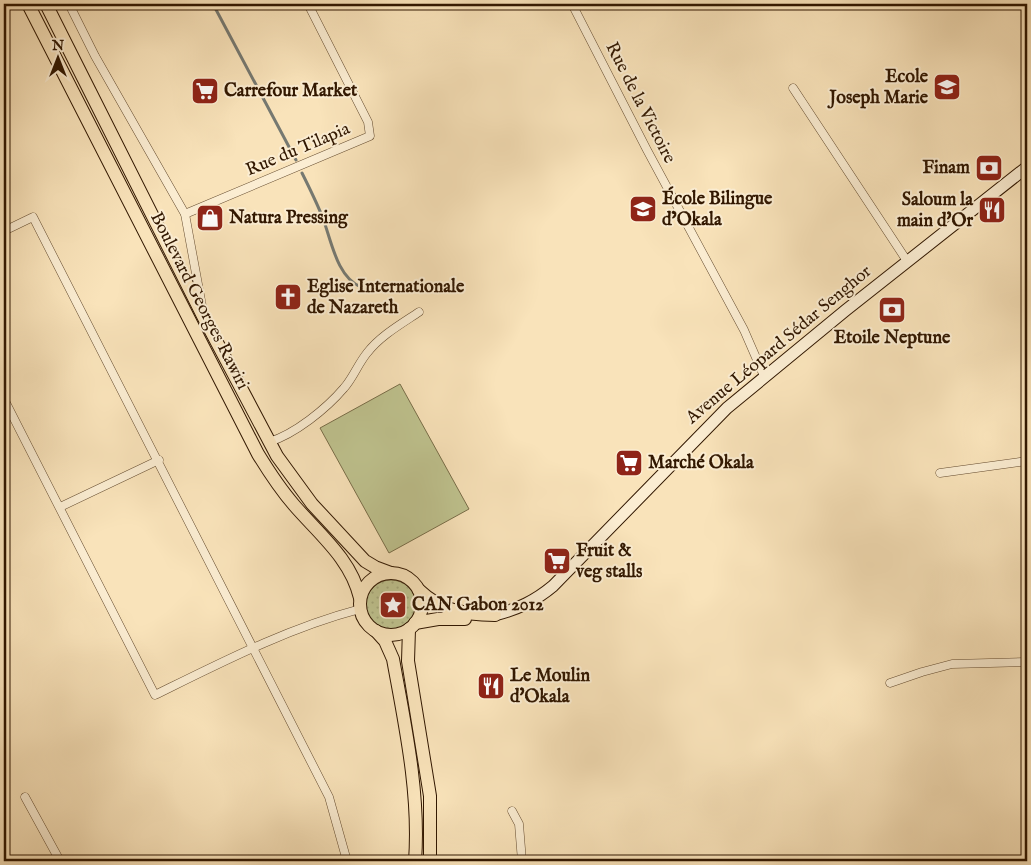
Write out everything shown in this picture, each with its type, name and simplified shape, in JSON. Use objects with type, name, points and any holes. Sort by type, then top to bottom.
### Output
[{"type":"main road","name":"Boulevard Georges Rawiri","points":[[28,4],[258,454],[278,486],[344,561],[355,579],[360,604]]},
{"type":"main road","name":"Boulevard Georges Rawiri","points":[[46,4],[204,318],[269,442],[299,488],[350,546],[375,567],[391,573]]},
{"type":"main road","points":[[415,861],[417,821],[413,775],[393,659],[385,642],[369,625],[360,604],[364,588],[371,580],[380,575],[391,573],[408,578],[439,607],[471,614],[495,615]]},
{"type":"main road","points":[[419,590],[422,607],[412,626],[408,661],[430,790],[432,825],[430,861]]},
{"type":"main road","points":[[376,631],[393,635],[412,626],[438,619],[480,619],[495,615]]},
{"type":"street","points":[[69,4],[95,56],[185,214],[204,318]]},
{"type":"street","name":"Rue du Tilapia","points":[[185,214],[370,136],[368,122],[308,4]]},
{"type":"street","name":"Rue de la Victoire","points":[[572,4],[647,150],[744,330],[764,376]]},
{"type":"street","points":[[793,88],[907,261]]},
{"type":"street","name":"Avenue Léopard Sédar Senghor","points":[[495,615],[518,609],[540,597],[553,586],[707,427],[764,376],[1027,167]]},
{"type":"street","points":[[4,231],[33,217],[159,460],[251,648],[329,797],[347,861]]},
{"type":"street","points":[[269,442],[284,437],[312,417],[344,388],[367,353],[380,339],[419,312]]},
{"type":"street","points":[[4,399],[155,695],[251,648],[360,604]]},
{"type":"street","points":[[60,508],[159,460]]},
{"type":"street","points":[[940,473],[1027,461]]},
{"type":"street","points":[[890,683],[952,664],[1027,662]]},
{"type":"street","points":[[25,797],[60,861]]},
{"type":"street","points":[[512,811],[519,824],[522,861]]},
{"type":"street","points":[[4,856],[6,861]]},
{"type":"green space","points":[[400,384],[469,509],[389,553],[320,428]]},
{"type":"green space","points":[[391,580],[409,587],[416,605],[409,623],[391,630],[373,623],[366,605],[373,587]]},
{"type":"waterway","points":[[213,4],[296,160]]},
{"type":"waterway","points":[[302,173],[322,216],[340,266],[346,275],[361,287]]},
{"type":"place","name":"Ecole Joseph Marie","points":[[947,87]]},
{"type":"place","name":"Carrefour Market","points":[[205,91]]},
{"type":"place","name":"Finam","points":[[989,168]]},
{"type":"place","name":"École Bilingue d’Okala","points":[[643,209]]},
{"type":"place","name":"Saloum la main d'Or","points":[[992,210]]},
{"type":"place","name":"Natura Pressing","points":[[210,218]]},
{"type":"place","name":"Eglise Internationale de Nazareth","points":[[288,297]]},
{"type":"place","name":"Etoile Neptune","points":[[892,310]]},
{"type":"place","name":"Marché Okala","points":[[629,463]]},
{"type":"place","name":"Fruit & veg stalls","points":[[557,561]]},
{"type":"place","name":"CAN Gabon 2012","points":[[393,605]]},
{"type":"place","name":"Le Moulin d'Okala","points":[[491,686]]}]
